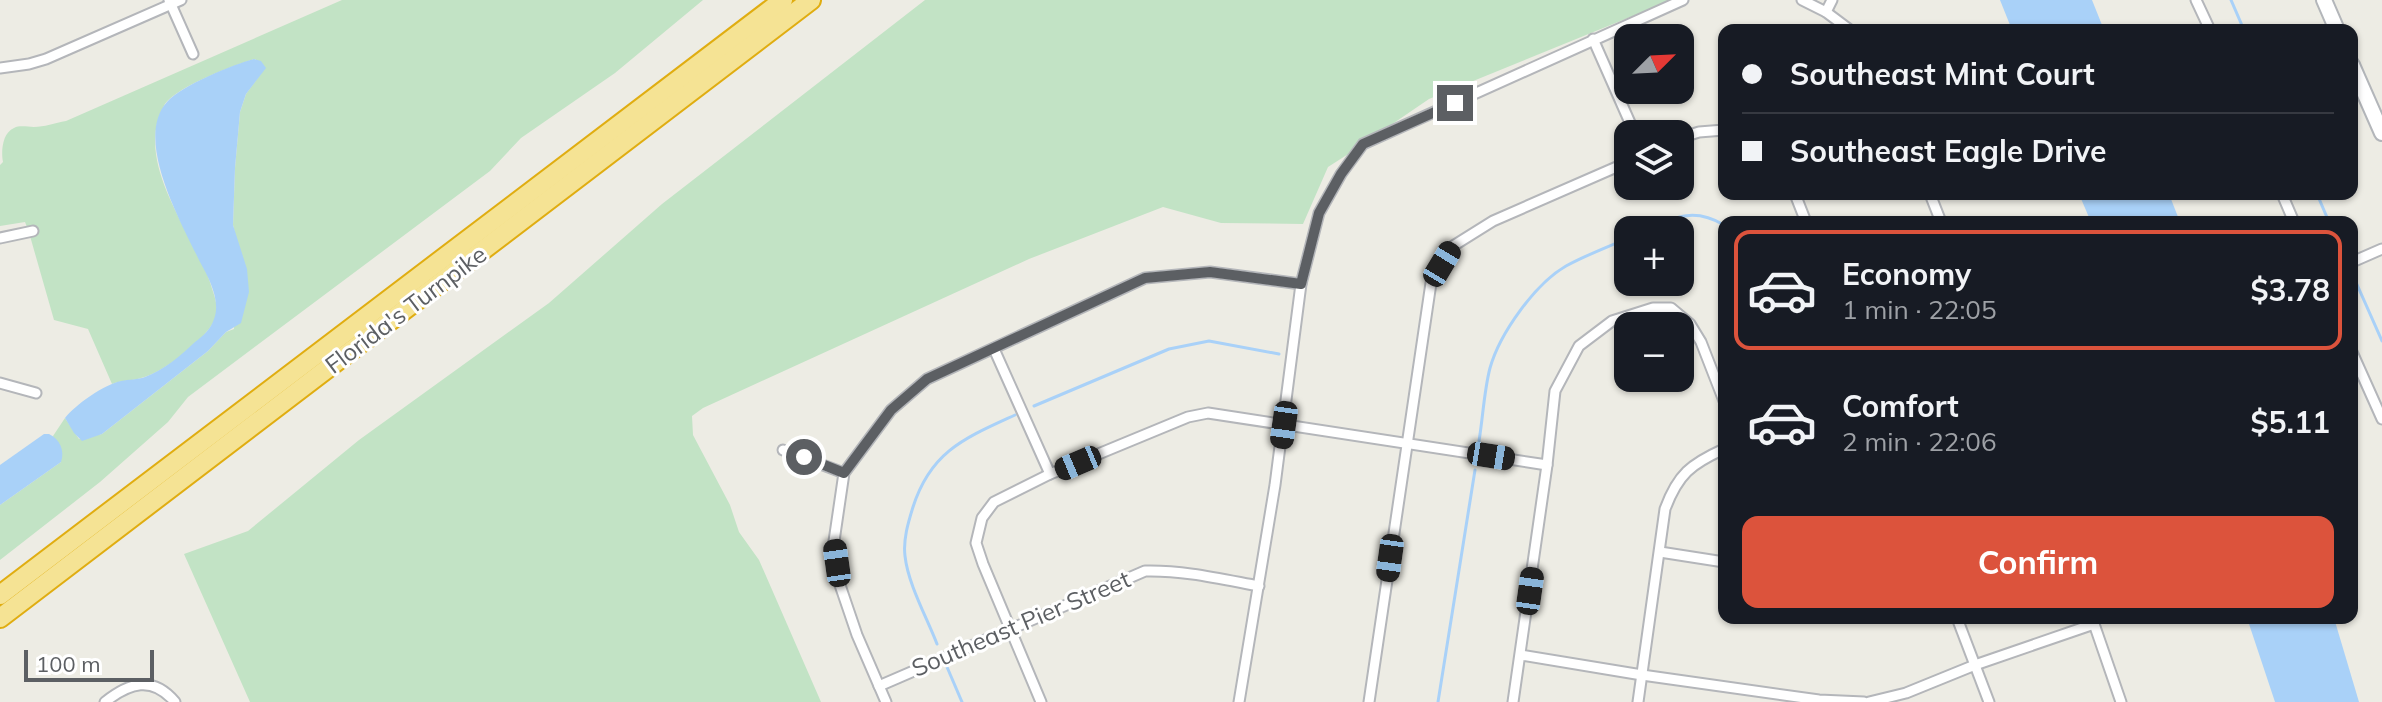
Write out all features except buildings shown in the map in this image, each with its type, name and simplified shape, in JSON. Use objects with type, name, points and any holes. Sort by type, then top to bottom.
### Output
[{"type":"highway","name":"Florida's Turnpike","points":[[0,595],[783,0]]},
{"type":"highway","name":"Florida's Turnpike","points":[[0,618],[811,0]]},
{"type":"street","points":[[1239,702],[1284,425],[1301,284],[1319,213],[1341,174],[1363,144],[1683,0]]},
{"type":"street","points":[[1802,0],[1814,2],[1842,24]]},
{"type":"street","points":[[1826,12],[1832,0]]},
{"type":"street","points":[[2196,0],[2207,24]]},
{"type":"street","points":[[2324,0],[2334,24]]},
{"type":"street","points":[[0,68],[46,59],[174,2],[193,54]]},
{"type":"street","points":[[1593,39],[1629,120]]},
{"type":"street","points":[[2358,79],[2382,133]]},
{"type":"street","points":[[1694,134],[1718,130]]},
{"type":"street","points":[[1369,702],[1431,283],[1453,246],[1493,221],[1614,168]]},
{"type":"street","points":[[0,238],[33,231]]},
{"type":"street","points":[[2358,259],[2382,249]]},
{"type":"street","points":[[886,702],[857,635],[840,585],[834,541],[844,473],[891,410],[927,379],[1145,278],[1210,272],[1301,284]]},
{"type":"street","points":[[1513,702],[1555,391],[1579,346],[1612,321],[1653,308],[1671,308],[1690,324],[1701,342],[1718,386]]},
{"type":"street","points":[[994,349],[1050,474]]},
{"type":"street","points":[[2358,365],[2382,419]]},
{"type":"street","points":[[0,383],[36,393]]},
{"type":"street","points":[[1041,702],[976,543],[982,518],[994,502],[1050,474],[1196,415],[1220,414],[1547,465]]},
{"type":"street","points":[[783,450],[844,473]]},
{"type":"street","points":[[1638,702],[1665,509],[1685,473],[1698,461],[1718,452]]},
{"type":"street","points":[[1660,552],[1718,561]]},
{"type":"street","name":"Southeast Pier Street","points":[[879,686],[1145,571],[1177,572],[1259,586]]},
{"type":"street","points":[[1959,624],[1989,702]]},
{"type":"street","points":[[1521,655],[1819,700],[1867,702],[1906,693],[2085,624]]},
{"type":"street","points":[[2094,624],[2121,702]]},
{"type":"street","points":[[105,702],[122,689],[142,685],[159,688],[175,702]]},
{"type":"green space","points":[[342,0],[703,0],[615,73],[521,138],[490,171],[188,397],[168,422],[100,482],[0,560],[0,505],[61,462],[53,436],[65,418],[79,439],[102,434],[208,351],[226,332],[234,329],[237,242],[233,225],[240,112],[246,94],[265,68],[255,59],[191,85],[170,99],[157,122],[155,139],[160,174],[208,276],[217,308],[208,331],[191,347],[160,370],[137,379],[112,384],[88,329],[54,320],[30,236],[38,234],[37,226],[27,227],[25,222],[0,226],[0,165],[7,134],[16,127],[38,127],[66,121]]},
{"type":"green space","points":[[925,0],[1672,0],[1429,99],[1385,129],[1361,140],[1353,151],[1328,167],[1303,224],[1221,223],[1163,207],[1029,259],[703,408],[692,416],[693,435],[730,505],[739,532],[759,560],[821,702],[250,702],[184,554],[248,531],[359,440],[549,303],[662,204]]},
{"type":"water","points":[[2000,0],[2092,0],[2102,24],[2010,24]]},
{"type":"water","points":[[254,59],[261,61],[266,68],[246,94],[240,112],[235,168],[233,225],[247,269],[249,292],[241,323],[102,434],[82,441],[65,418],[76,407],[107,386],[139,379],[165,367],[204,335],[213,323],[216,305],[213,290],[164,182],[155,137],[158,118],[174,96],[195,83]]},
{"type":"water","points":[[2082,200],[2171,200],[2178,216],[2088,216]]},
{"type":"water","points":[[44,434],[53,436],[59,442],[61,462],[0,505],[0,465]]},
{"type":"water","points":[[2249,624],[2336,624],[2359,702],[2275,702]]},
{"type":"waterway","points":[[2231,0],[2241,24]]},
{"type":"waterway","points":[[2320,200],[2326,216]]},
{"type":"waterway","points":[[1685,216],[1703,216],[1718,222]]},
{"type":"waterway","points":[[1479,441],[1490,368],[1510,325],[1554,274],[1614,244]]},
{"type":"waterway","points":[[2358,287],[2382,341]]},
{"type":"waterway","points":[[1034,406],[1169,349],[1209,341],[1279,354]]},
{"type":"waterway","points":[[937,644],[907,567],[905,538],[913,507],[920,488],[940,459],[966,439],[1015,415]]},
{"type":"waterway","points":[[1438,702],[1475,470]]},
{"type":"waterway","points":[[947,667],[962,702]]},
{"type":"route","points":[[804,457],[844,473],[891,410],[927,379],[1145,278],[1210,272],[1301,284],[1319,213],[1341,174],[1363,144],[1455,103]]}]
